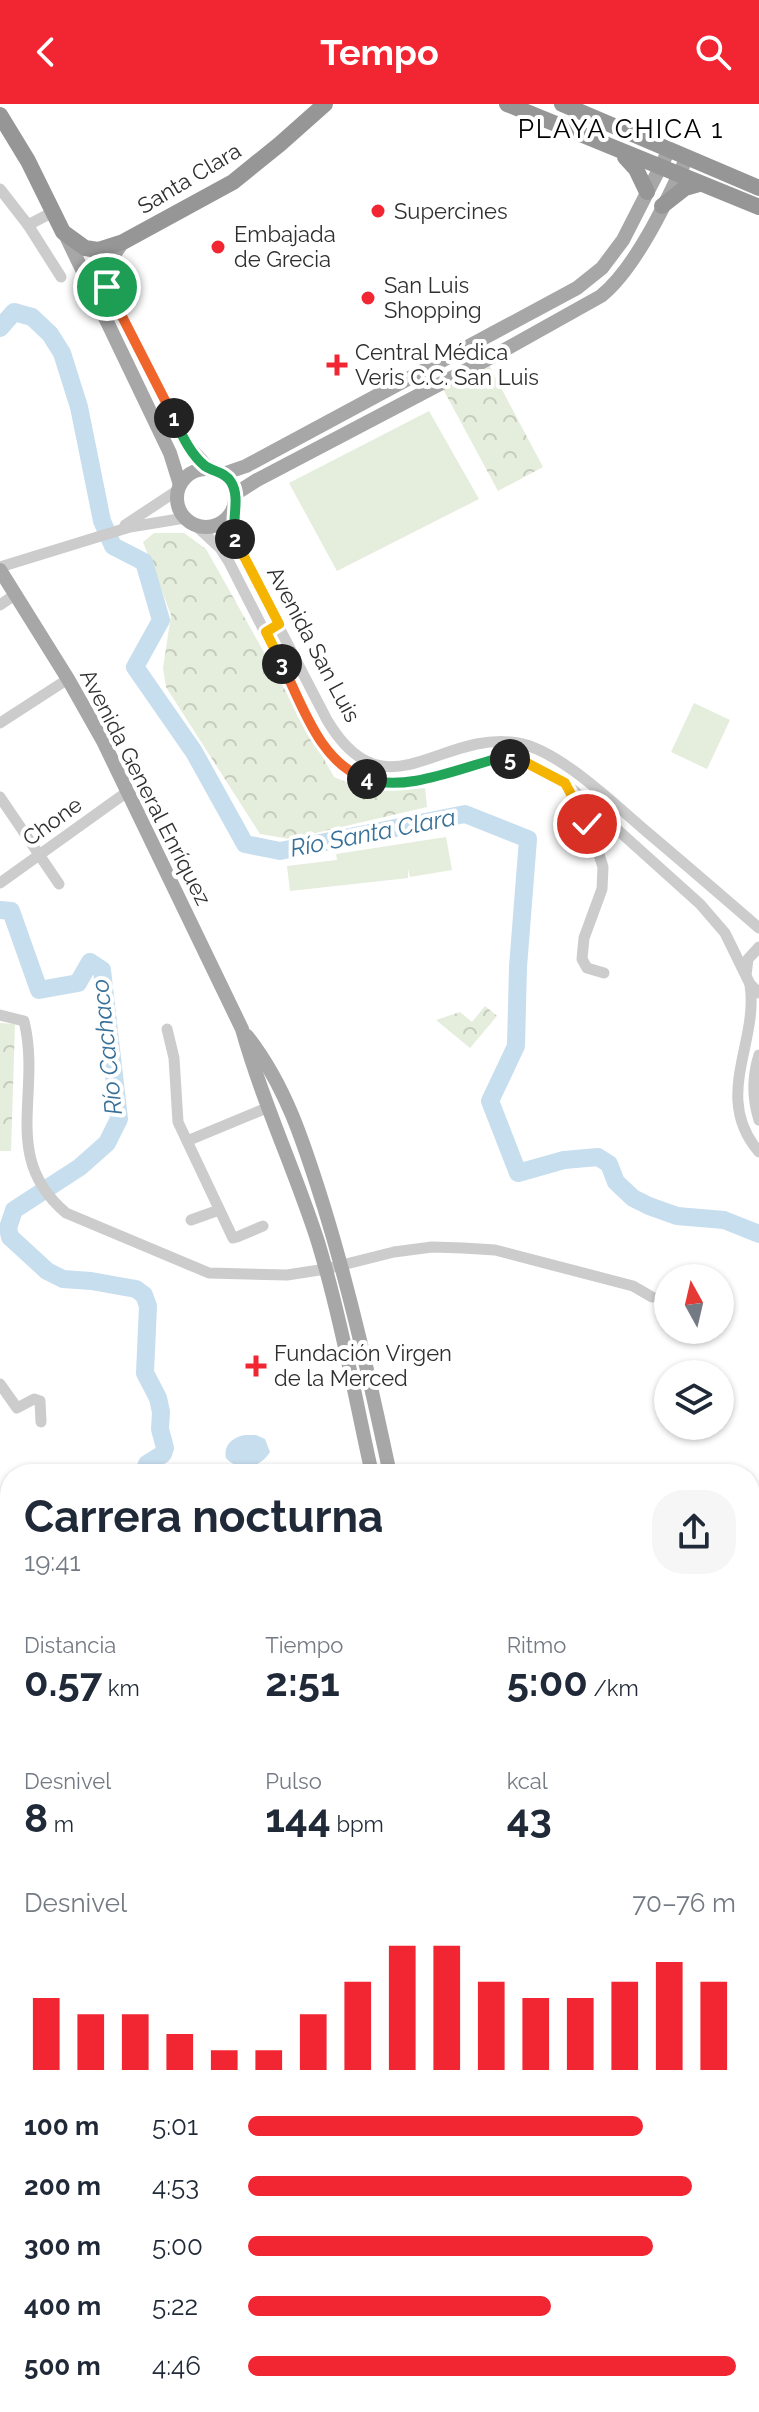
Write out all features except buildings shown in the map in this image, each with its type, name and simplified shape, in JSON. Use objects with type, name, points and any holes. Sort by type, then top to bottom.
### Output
[{"type":"highway","name":"Santa Clara","points":[[59,223],[85,248],[98,250],[123,242],[233,182],[325,104]]},
{"type":"highway","points":[[507,104],[759,207]]},
{"type":"highway","points":[[562,104],[759,188]]},
{"type":"highway","points":[[0,115],[59,223]]},
{"type":"highway","points":[[618,151],[636,169],[647,192]]},
{"type":"highway","points":[[662,206],[685,188],[699,184]]},
{"type":"main road","points":[[179,488],[187,476],[198,470],[216,471],[246,466],[577,288],[602,268],[623,240],[669,150]]},
{"type":"main road","points":[[59,223],[170,453],[179,488],[177,500],[189,520],[201,526],[225,520],[234,500],[327,442],[589,305],[616,284],[630,267],[687,157]]},
{"type":"main road","points":[[123,242],[109,259],[105,272],[107,287],[188,446],[231,483],[234,500]]},
{"type":"main road","points":[[577,288],[589,305]]},
{"type":"main road","points":[[319,426],[327,442]]},
{"type":"main road","name":"Avenida General Enríquez","points":[[0,568],[68,679],[127,792],[242,1029],[252,1065],[289,1155],[326,1269],[370,1464]]},
{"type":"main road","name":"Avenida General Enríquez","points":[[242,1029],[266,1059],[306,1147],[341,1265],[388,1464]]},
{"type":"main road","points":[[318,1243],[334,1238]]},
{"type":"main road","points":[[356,1403],[374,1398]]},
{"type":"street","points":[[0,189],[28,225],[61,277]]},
{"type":"street","points":[[28,225],[59,223]]},
{"type":"street","points":[[36,238],[59,223]]},
{"type":"street","points":[[116,532],[179,488]]},
{"type":"street","name":"Avenida San Luis","points":[[234,500],[236,541],[327,720],[351,752],[375,765],[396,767],[485,742],[520,743],[538,749],[582,777],[759,928]]},
{"type":"street","points":[[0,568],[116,532],[189,520]]},
{"type":"street","name":"Avenida San Luis","points":[[189,520],[210,538],[229,562],[319,738],[340,764],[374,782],[398,784],[496,759],[525,762],[565,783],[700,904],[725,933],[752,984],[752,1006],[736,1085],[741,1117],[759,1152]]},
{"type":"street","points":[[0,605],[16,594]]},
{"type":"street","points":[[266,632],[279,624]]},
{"type":"street","points":[[0,723],[68,679]]},
{"type":"street","points":[[565,783],[593,836],[603,867],[602,889],[584,938],[582,959],[587,968],[604,973]]},
{"type":"street","name":"Chone","points":[[0,883],[127,792]]},
{"type":"street","points":[[0,797],[59,884]]},
{"type":"street","points":[[752,984],[748,959],[759,947]]},
{"type":"street","points":[[0,1015],[17,1017],[24,1021],[26,1028],[28,1062],[21,1112],[21,1146],[37,1186],[66,1213],[209,1273],[287,1275],[432,1247],[495,1250],[633,1286],[652,1297]]},
{"type":"street","points":[[167,1029],[174,1058],[178,1122],[219,1210],[233,1238],[263,1226]]},
{"type":"street","points":[[759,1055],[753,1074],[759,1120]]},
{"type":"street","points":[[187,1141],[269,1107]]},
{"type":"street","points":[[191,1220],[219,1210]]},
{"type":"street","points":[[0,1384],[17,1408],[34,1399],[40,1401],[41,1422]]},
{"type":"green space","points":[[489,365],[543,467],[498,491],[443,389]]},
{"type":"green space","points":[[429,411],[479,499],[337,571],[289,483]]},
{"type":"green space","points":[[154,533],[184,533],[206,549],[334,777],[369,792],[425,788],[427,807],[290,839],[260,834],[166,687],[163,668],[171,615],[143,542]]},
{"type":"green space","points":[[694,703],[730,720],[707,769],[671,752]]},
{"type":"green space","points":[[446,837],[452,870],[410,877],[408,869],[408,878],[290,891],[287,866],[337,860],[336,854]]},
{"type":"green space","points":[[485,1006],[497,1016],[470,1048],[436,1020],[460,1012],[472,1022]]},
{"type":"green space","points":[[0,1023],[15,1024],[11,1151],[0,1151]]},
{"type":"water","points":[[256,1435],[265,1439],[270,1452],[257,1464],[233,1464],[225,1453],[230,1442]]},
{"type":"waterway","name":"Río Santa Clara","points":[[0,328],[14,312],[32,317],[50,334],[62,353],[79,407],[102,521],[113,546],[144,562],[161,620],[135,667],[194,752],[245,844],[280,851],[465,814],[528,839],[518,967],[516,1046],[490,1101],[518,1173],[564,1160],[598,1157],[609,1164],[616,1182],[633,1198],[649,1206],[677,1216],[724,1220],[759,1234]]},
{"type":"waterway","name":"Río Cachaco","points":[[0,910],[11,911],[39,990],[78,983],[90,962],[102,970],[119,1119],[107,1143],[80,1167],[14,1210],[8,1228],[10,1237],[47,1271],[63,1279],[136,1289],[144,1295],[148,1306],[145,1373],[158,1398],[165,1448],[163,1454],[147,1464]]},
{"type":"place","name":"Supercines","points":[[378,211]]},
{"type":"place","name":"Embajada de Grecia","points":[[218,247]]},
{"type":"place","name":"San Luis Shopping","points":[[368,298]]},
{"type":"place","name":"Central Médica Veris C.C. San Luis","points":[[337,365]]},
{"type":"place","name":"Fundación Virgen de la Merced","points":[[256,1366]]},
{"type":"district","name":"PLAYA CHICA 1","points":[[621,129]]},
{"type":"route","points":[[107,287],[188,446],[209,469],[223,474],[231,483],[235,494],[233,532],[236,541],[279,624],[266,632],[319,738],[340,764],[360,777],[388,784],[408,782],[496,759],[525,762],[561,779],[587,824]]}]
